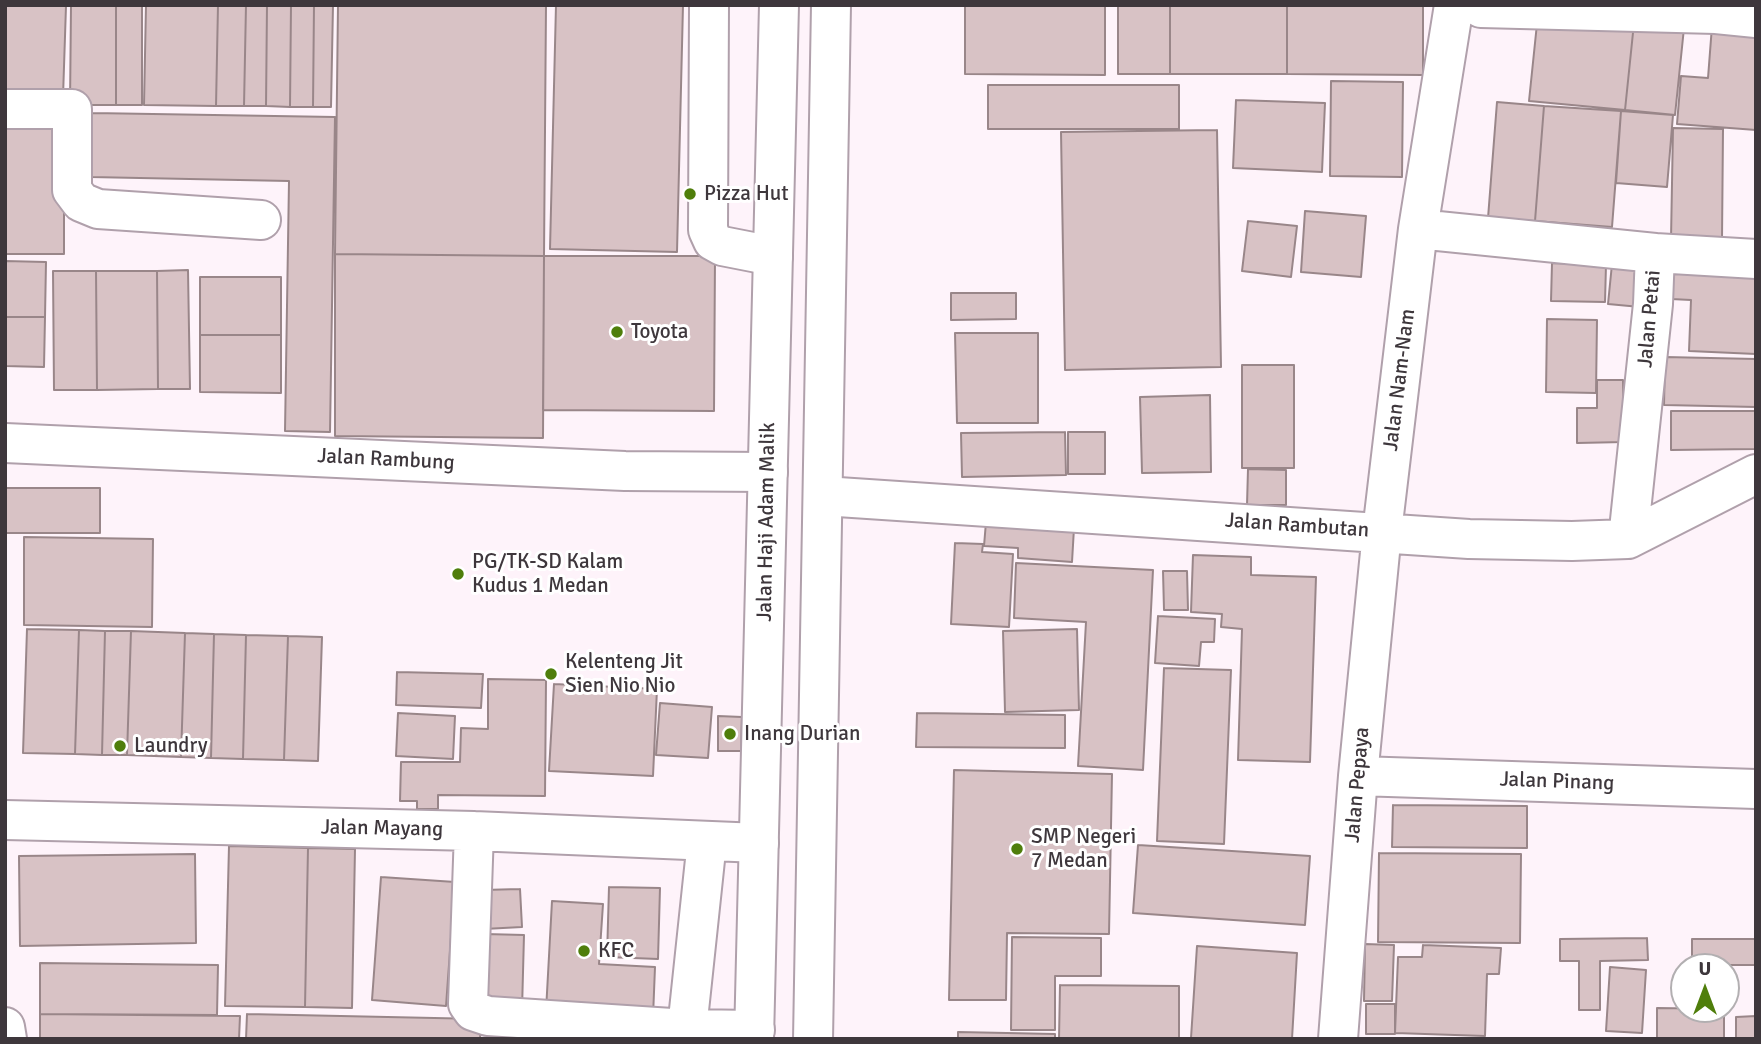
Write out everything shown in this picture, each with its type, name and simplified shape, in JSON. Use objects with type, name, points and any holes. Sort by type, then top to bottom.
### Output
[{"type":"street","points":[[709,5],[708,230],[713,242],[773,256]]},
{"type":"street","name":"Jalan Haji Adam Malik","points":[[755,1035],[779,5]]},
{"type":"street","points":[[813,1039],[831,5]]},
{"type":"street","points":[[1471,6],[1716,14],[1756,18]]},
{"type":"street","name":"Jalan Nam-Nam","points":[[1382,532],[1418,229],[1471,6]]},
{"type":"street","points":[[5,109],[72,109],[72,190],[81,202],[99,209],[261,220]]},
{"type":"street","name":"Jalan Petai","points":[[1418,229],[1655,253],[1653,304],[1628,539]]},
{"type":"street","points":[[1655,253],[1756,259]]},
{"type":"street","name":"Jalan Rambung","points":[[5,443],[625,471],[768,472]]},
{"type":"street","name":"Jalan Rambutan","points":[[822,496],[1469,539],[1628,539],[1756,474]]},
{"type":"street","name":"Jalan Pepaya","points":[[1338,1039],[1358,776],[1382,532]]},
{"type":"street","name":"Jalan Pinang","points":[[1358,776],[1756,789]]},
{"type":"street","name":"Jalan Mayang","points":[[5,820],[474,831],[760,843]]},
{"type":"street","points":[[474,831],[468,1004],[473,1011],[488,1016],[755,1035]]},
{"type":"street","points":[[687,1029],[707,841]]},
{"type":"street","points":[[5,1027],[7,1039]]},
{"type":"building","points":[[5,5],[66,6],[63,97],[5,95]]},
{"type":"building","points":[[71,5],[116,5],[116,105],[70,105]]},
{"type":"building","points":[[116,5],[142,5],[142,105],[116,105]]},
{"type":"building","points":[[146,5],[218,5],[216,106],[144,105]]},
{"type":"building","points":[[218,5],[246,5],[244,106],[216,106]]},
{"type":"building","points":[[246,5],[267,5],[266,106],[244,106]]},
{"type":"building","points":[[267,5],[291,5],[290,107],[266,106]]},
{"type":"building","points":[[291,5],[314,5],[313,107],[290,107]]},
{"type":"building","points":[[314,5],[333,5],[331,107],[313,107]]},
{"type":"building","points":[[338,5],[546,5],[544,256],[335,254]]},
{"type":"building","points":[[556,5],[683,5],[677,252],[550,249]]},
{"type":"building","points":[[965,5],[1105,5],[1105,75],[965,74]]},
{"type":"building","points":[[1118,5],[1170,5],[1170,74],[1118,74]]},
{"type":"building","points":[[1170,5],[1287,5],[1287,74],[1170,74]]},
{"type":"building","points":[[1287,5],[1423,5],[1423,75],[1287,74]]},
{"type":"building","points":[[1538,14],[1634,23],[1625,110],[1529,101]]},
{"type":"building","points":[[1634,23],[1684,28],[1675,115],[1625,110]]},
{"type":"building","points":[[1712,26],[1756,29],[1756,130],[1677,124],[1681,76],[1708,78]]},
{"type":"building","points":[[1331,81],[1403,82],[1402,177],[1330,176]]},
{"type":"building","points":[[988,85],[1179,85],[1179,129],[988,129]]},
{"type":"building","points":[[1236,100],[1325,103],[1322,172],[1233,168]]},
{"type":"building","points":[[1497,102],[1544,106],[1535,221],[1488,218]]},
{"type":"building","points":[[1544,106],[1621,111],[1612,227],[1535,221]]},
{"type":"building","points":[[1621,111],[1673,115],[1667,187],[1616,183]]},
{"type":"building","points":[[92,113],[335,117],[330,432],[285,431],[289,181],[90,177]]},
{"type":"building","points":[[5,128],[64,128],[64,254],[5,254]]},
{"type":"building","points":[[1673,128],[1723,129],[1722,239],[1671,239]]},
{"type":"building","points":[[1217,130],[1221,367],[1065,370],[1061,132]]},
{"type":"building","points":[[1305,211],[1366,216],[1361,277],[1301,272]]},
{"type":"building","points":[[1248,221],[1297,226],[1291,277],[1242,271]]},
{"type":"building","points":[[335,254],[544,256],[543,438],[335,436]]},
{"type":"building","points":[[544,256],[715,256],[714,411],[543,410]]},
{"type":"building","points":[[5,261],[46,262],[45,317],[5,317]]},
{"type":"building","points":[[1552,263],[1606,265],[1605,302],[1551,301]]},
{"type":"building","points":[[1612,264],[1643,267],[1640,307],[1608,304]]},
{"type":"building","points":[[1673,265],[1756,268],[1756,354],[1689,351],[1691,300],[1671,299]]},
{"type":"building","points":[[188,270],[190,389],[158,389],[157,271]]},
{"type":"building","points":[[53,271],[96,271],[97,390],[54,390]]},
{"type":"building","points":[[96,271],[157,271],[158,389],[97,390]]},
{"type":"building","points":[[200,277],[281,277],[281,335],[200,335]]},
{"type":"building","points":[[951,293],[1016,293],[1016,319],[951,320]]},
{"type":"building","points":[[5,317],[45,317],[44,367],[5,366]]},
{"type":"building","points":[[1547,319],[1597,320],[1596,393],[1546,392]]},
{"type":"building","points":[[955,333],[1038,333],[1038,423],[957,423]]},
{"type":"building","points":[[200,335],[281,335],[281,393],[200,392]]},
{"type":"building","points":[[1665,357],[1756,359],[1756,407],[1664,405]]},
{"type":"building","points":[[1242,365],[1294,365],[1294,468],[1242,468]]},
{"type":"building","points":[[1597,380],[1623,380],[1624,442],[1577,443],[1577,408],[1597,408]]},
{"type":"building","points":[[1210,395],[1211,472],[1142,473],[1140,397]]},
{"type":"building","points":[[1671,411],[1756,411],[1756,449],[1671,450]]},
{"type":"building","points":[[1065,432],[1066,475],[962,477],[961,433]]},
{"type":"building","points":[[1068,432],[1105,432],[1105,474],[1068,474]]},
{"type":"building","points":[[1248,469],[1286,470],[1286,505],[1247,505]]},
{"type":"building","points":[[6,488],[100,488],[100,533],[6,533]]},
{"type":"building","points":[[986,522],[1074,528],[1072,562],[1018,558],[1018,548],[984,546]]},
{"type":"building","points":[[24,537],[153,539],[152,627],[24,625]]},
{"type":"building","points":[[955,543],[983,544],[982,552],[1013,554],[1009,627],[951,624]]},
{"type":"building","points":[[1193,555],[1251,557],[1251,575],[1316,577],[1310,762],[1238,760],[1242,629],[1221,627],[1222,614],[1191,612]]},
{"type":"building","points":[[1016,563],[1153,570],[1143,770],[1078,766],[1086,622],[1014,618]]},
{"type":"building","points":[[1163,571],[1187,571],[1188,610],[1164,610]]},
{"type":"building","points":[[1158,616],[1215,619],[1214,642],[1201,642],[1199,666],[1155,663]]},
{"type":"building","points":[[27,629],[79,630],[75,754],[23,753]]},
{"type":"building","points":[[1077,629],[1079,710],[1005,712],[1003,631]]},
{"type":"building","points":[[79,630],[105,631],[102,755],[75,754]]},
{"type":"building","points":[[105,631],[131,631],[127,755],[102,755]]},
{"type":"building","points":[[131,631],[185,633],[181,757],[127,755]]},
{"type":"building","points":[[185,633],[214,634],[211,758],[181,757]]},
{"type":"building","points":[[214,634],[246,635],[243,759],[211,758]]},
{"type":"building","points":[[246,635],[288,636],[284,760],[243,759]]},
{"type":"building","points":[[288,636],[322,637],[318,761],[284,760]]},
{"type":"building","points":[[1164,668],[1231,670],[1224,844],[1157,841]]},
{"type":"building","points":[[397,672],[483,674],[481,708],[396,705]]},
{"type":"building","points":[[488,679],[546,680],[545,796],[438,795],[438,809],[417,809],[417,801],[400,801],[401,762],[460,762],[461,728],[488,729]]},
{"type":"building","points":[[554,684],[657,689],[653,776],[549,771]]},
{"type":"building","points":[[660,703],[712,707],[708,758],[656,755]]},
{"type":"building","points":[[398,713],[455,716],[453,759],[396,756]]},
{"type":"building","points":[[917,713],[1065,715],[1065,748],[916,747]]},
{"type":"building","name":"Inang Durian","points":[[718,716],[742,717],[741,751],[718,751]]},
{"type":"building","points":[[954,770],[1112,774],[1109,934],[1007,933],[1006,1000],[949,1000]]},
{"type":"building","points":[[1393,805],[1527,806],[1527,848],[1392,847]]},
{"type":"building","points":[[1138,845],[1310,856],[1305,925],[1133,913]]},
{"type":"building","points":[[229,846],[308,848],[305,1007],[225,1006]]},
{"type":"building","points":[[308,848],[355,849],[352,1008],[305,1007]]},
{"type":"building","points":[[1379,853],[1521,854],[1520,943],[1378,942]]},
{"type":"building","points":[[195,854],[196,943],[20,946],[19,856]]},
{"type":"building","points":[[381,877],[455,882],[446,1006],[372,1000]]},
{"type":"building","points":[[609,887],[660,888],[658,959],[607,957]]},
{"type":"building","points":[[520,889],[522,927],[484,929],[483,890]]},
{"type":"building","points":[[552,901],[603,904],[599,964],[655,967],[653,1017],[546,1011]]},
{"type":"building","points":[[485,934],[524,935],[522,1010],[483,1009]]},
{"type":"building","points":[[1012,937],[1101,938],[1101,976],[1055,976],[1055,1030],[1011,1030]]},
{"type":"building","points":[[1647,938],[1648,960],[1600,961],[1600,1010],[1579,1010],[1579,961],[1560,961],[1560,939]]},
{"type":"building","points":[[1692,939],[1756,939],[1756,965],[1740,965],[1740,953],[1692,953]]},
{"type":"building","points":[[1365,944],[1394,945],[1392,1001],[1364,1001]]},
{"type":"building","points":[[1423,945],[1501,948],[1499,974],[1487,974],[1485,1036],[1395,1033],[1398,957],[1422,957]]},
{"type":"building","points":[[1197,946],[1297,953],[1292,1039],[1191,1038]]},
{"type":"building","points":[[40,963],[218,965],[217,1015],[40,1014]]},
{"type":"building","points":[[1610,967],[1646,970],[1642,1033],[1606,1031]]},
{"type":"building","points":[[1060,985],[1179,986],[1179,1039],[1059,1039]]},
{"type":"building","points":[[1366,1004],[1395,1004],[1395,1034],[1366,1034]]},
{"type":"building","points":[[1657,1008],[1670,1008],[1670,1023],[1724,1023],[1724,1039],[1657,1039]]},
{"type":"building","points":[[40,1014],[240,1016],[239,1039],[40,1039]]},
{"type":"building","points":[[247,1014],[481,1019],[480,1039],[246,1039]]},
{"type":"building","points":[[1756,1016],[1756,1039],[1736,1039],[1736,1023],[1740,1023],[1740,1017]]},
{"type":"building","points":[[958,1032],[1055,1034],[1055,1039],[958,1039]]},
{"type":"place","name":"Pizza Hut","points":[[690,194]]},
{"type":"place","name":"Toyota","points":[[617,332]]},
{"type":"place","name":"PG/TK-SD Kalam Kudus 1 Medan","points":[[458,574]]},
{"type":"place","name":"Kelenteng Jit Sien Nio Nio","points":[[551,674]]},
{"type":"place","name":"Inang Durian","points":[[730,734]]},
{"type":"place","name":"Laundry","points":[[120,746]]},
{"type":"place","name":"SMP Negeri 7 Medan","points":[[1017,849]]},
{"type":"place","name":"KFC","points":[[584,951]]}]
